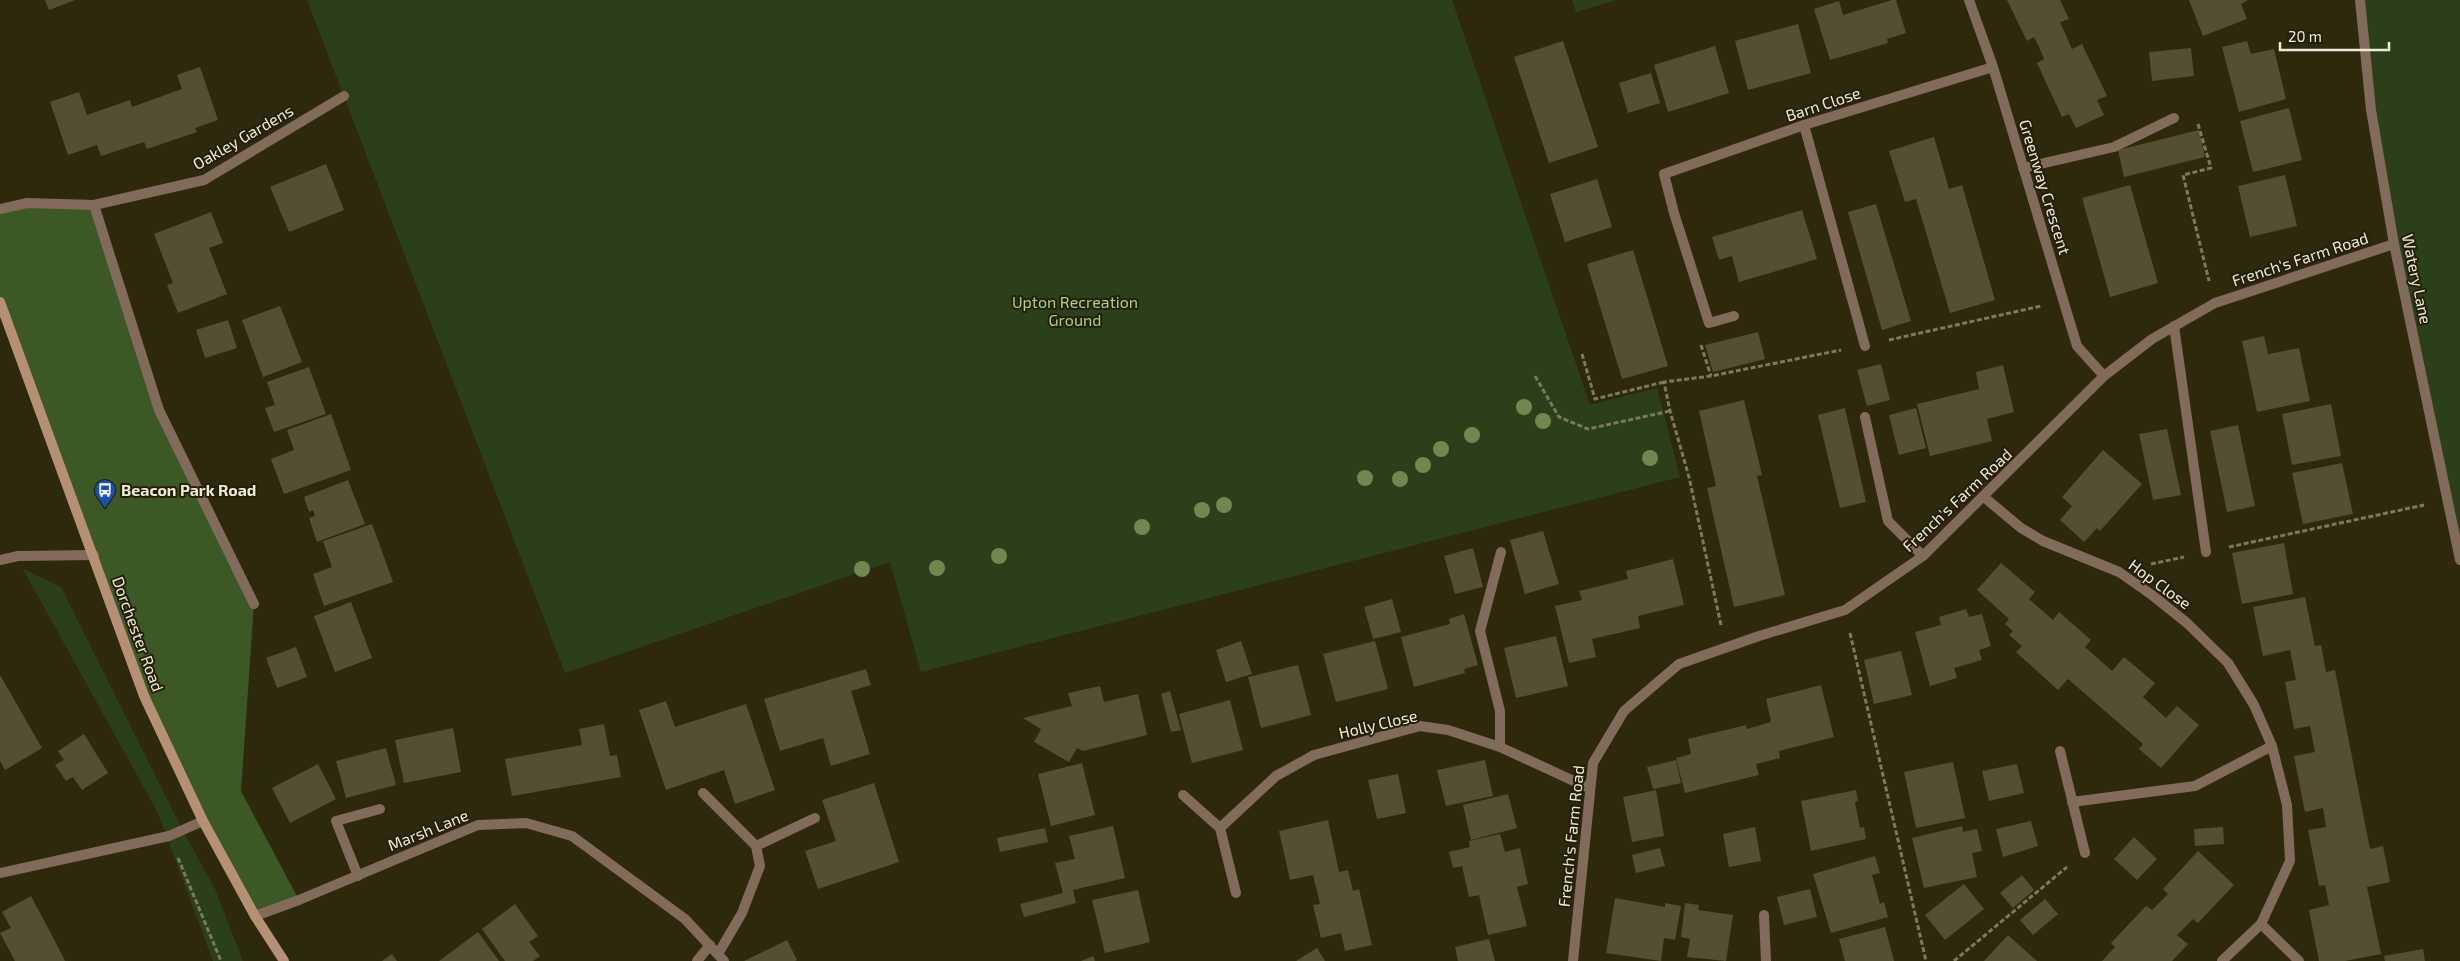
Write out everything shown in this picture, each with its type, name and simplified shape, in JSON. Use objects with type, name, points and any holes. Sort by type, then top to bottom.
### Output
[{"type":"main road","name":"Dorchester Road","points":[[0,302],[144,696],[203,821],[255,916],[284,961]]},
{"type":"street","name":"Greenway Crescent","points":[[1969,0],[1993,68],[2077,346],[2104,376]]},
{"type":"street","name":"Watery Lane","points":[[2360,0],[2371,110],[2394,244],[2460,560]]},
{"type":"street","name":"Barn Close","points":[[1734,316],[1709,322],[1674,214],[1664,174],[1804,125],[1993,68]]},
{"type":"street","name":"Oakley Gardens","points":[[0,209],[27,203],[94,205],[204,180],[344,96]]},
{"type":"street","points":[[2023,168],[2114,147],[2174,118]]},
{"type":"street","points":[[1804,125],[1865,346]]},
{"type":"street","points":[[94,205],[159,410],[254,604]]},
{"type":"street","name":"French's Farm Road","points":[[1573,961],[1593,762],[1624,711],[1679,664],[1845,610],[1923,556],[2104,376],[2152,339],[2215,303],[2394,244]]},
{"type":"street","points":[[2174,326],[2206,552]]},
{"type":"street","points":[[1865,417],[1888,521],[1923,556]]},
{"type":"street","name":"Hop Close","points":[[1984,497],[2021,528],[2043,541],[2119,572],[2152,595],[2187,622],[2228,663],[2254,705],[2272,746],[2287,805],[2290,861],[2261,924],[2222,961]]},
{"type":"street","points":[[1500,747],[1500,711],[1480,632],[1501,552]]},
{"type":"street","points":[[0,560],[18,556],[94,555]]},
{"type":"street","name":"Holly Close","points":[[1220,828],[1248,799],[1276,776],[1314,755],[1420,726],[1448,730],[1500,747],[1589,788]]},
{"type":"street","points":[[2072,802],[2195,786],[2272,746]]},
{"type":"street","points":[[2060,751],[2085,852]]},
{"type":"street","points":[[703,793],[756,846],[760,866],[742,913],[721,958]]},
{"type":"street","points":[[1182,795],[1220,828],[1236,893]]},
{"type":"street","points":[[358,876],[336,821],[380,809]]},
{"type":"street","points":[[756,846],[815,818]]},
{"type":"street","points":[[0,873],[169,836],[203,821]]},
{"type":"street","name":"Marsh Lane","points":[[255,916],[358,876],[478,825],[526,823],[572,836],[685,919],[721,958]]},
{"type":"street","points":[[1764,915],[1766,961]]},
{"type":"street","points":[[2261,924],[2299,961]]},
{"type":"street","points":[[697,961],[710,945]]},
{"type":"path","points":[[2174,118],[2194,111],[2211,168],[2183,175],[2215,303]]},
{"type":"path","points":[[1582,354],[1594,399],[1664,382],[1711,376],[1865,346],[2064,301]]},
{"type":"path","points":[[1535,376],[1559,417],[1588,428],[1670,411]]},
{"type":"path","points":[[1664,382],[1670,411],[1689,477],[1726,648]]},
{"type":"path","points":[[2119,572],[2447,500]]},
{"type":"path","points":[[1845,610],[1926,961]]},
{"type":"path","points":[[169,836],[221,961]]},
{"type":"path","points":[[1954,961],[2085,852]]},
{"type":"green space","name":"Upton Recreation Ground","points":[[307,0],[1452,0],[1590,405],[1657,388],[1680,477],[921,672],[890,562],[565,673]]},
{"type":"green space","points":[[1572,0],[1616,0],[1576,12]]},
{"type":"green space","points":[[2360,0],[2460,0],[2460,560],[2394,244]]},
{"type":"green space","points":[[94,205],[159,410],[254,604],[241,791],[299,900],[255,916],[144,696],[0,302],[0,209]]},
{"type":"green space","points":[[23,569],[61,587],[183,831],[215,889],[243,961],[213,961],[158,813]]},
{"type":"building","points":[[45,0],[75,0],[49,10]]},
{"type":"building","points":[[1896,0],[1906,33],[1887,39],[1888,43],[1830,60],[1814,9],[1839,1],[1843,15]]},
{"type":"building","points":[[2007,0],[2060,0],[2069,19],[2060,22],[2072,49],[2082,44],[2107,96],[2097,100],[2104,115],[2076,128],[2069,114],[2062,117],[2037,63],[2044,59],[2040,49],[2034,37],[2027,41]]},
{"type":"building","points":[[2189,0],[2248,0],[2241,4],[2247,19],[2203,36]]},
{"type":"building","points":[[1798,24],[1811,73],[1748,90],[1735,41]]},
{"type":"building","points":[[1563,41],[1598,147],[1549,163],[1514,57]]},
{"type":"building","points":[[2247,41],[2251,54],[2274,49],[2286,99],[2239,112],[2222,47]]},
{"type":"building","points":[[1715,46],[1729,93],[1668,112],[1654,65]]},
{"type":"building","points":[[2191,48],[2194,76],[2152,81],[2149,52]]},
{"type":"building","points":[[200,67],[218,120],[195,128],[197,132],[147,149],[144,142],[101,156],[97,145],[68,155],[50,102],[79,92],[87,115],[130,100],[132,107],[182,89],[177,75]]},
{"type":"building","points":[[1651,73],[1660,103],[1628,113],[1619,83]]},
{"type":"building","points":[[2289,108],[2302,160],[2253,172],[2240,121]]},
{"type":"building","points":[[2199,130],[2205,157],[2124,177],[2118,150]]},
{"type":"building","points":[[1934,137],[1949,189],[1962,185],[1995,300],[1950,313],[1916,199],[1905,202],[1889,151]]},
{"type":"building","points":[[326,164],[344,210],[289,232],[270,187]]},
{"type":"building","points":[[2285,175],[2297,226],[2250,237],[2238,186]]},
{"type":"building","points":[[1597,179],[1612,227],[1565,242],[1550,194]]},
{"type":"building","points":[[2130,185],[2158,283],[2110,297],[2082,198]]},
{"type":"building","points":[[1876,204],[1911,321],[1882,330],[1848,212]]},
{"type":"building","points":[[1802,210],[1817,259],[1739,282],[1732,256],[1719,260],[1712,237]]},
{"type":"building","points":[[211,212],[223,243],[209,248],[227,294],[178,313],[167,285],[173,283],[154,234]]},
{"type":"building","points":[[1633,250],[1668,366],[1622,379],[1587,264]]},
{"type":"building","points":[[280,306],[302,362],[263,377],[242,320]]},
{"type":"building","points":[[228,320],[237,348],[205,358],[196,330]]},
{"type":"building","points":[[1758,332],[1765,359],[1713,372],[1705,345]]},
{"type":"building","points":[[2264,336],[2268,354],[2299,348],[2310,401],[2257,412],[2242,341]]},
{"type":"building","points":[[1881,364],[1890,400],[1867,406],[1857,370]]},
{"type":"building","points":[[2003,365],[2014,412],[1987,419],[1992,441],[1930,456],[1917,404],[1979,389],[1976,372]]},
{"type":"building","points":[[309,367],[326,414],[274,432],[265,408],[275,405],[267,382]]},
{"type":"building","points":[[1744,400],[1762,475],[1757,476],[1785,595],[1734,607],[1707,488],[1716,486],[1699,411]]},
{"type":"building","points":[[2331,404],[2341,456],[2292,465],[2282,414]]},
{"type":"building","points":[[1845,408],[1866,502],[1840,508],[1818,415]]},
{"type":"building","points":[[1916,408],[1926,448],[1899,455],[1889,415]]},
{"type":"building","points":[[331,414],[351,470],[284,494],[271,459],[294,450],[287,430]]},
{"type":"building","points":[[2238,425],[2255,506],[2227,512],[2210,431]]},
{"type":"building","points":[[2167,429],[2181,495],[2153,500],[2139,434]]},
{"type":"building","points":[[2103,450],[2142,484],[2100,531],[2097,528],[2084,542],[2060,520],[2072,506],[2062,497]]},
{"type":"building","points":[[2342,463],[2353,514],[2303,524],[2292,473]]},
{"type":"building","points":[[348,480],[365,524],[317,542],[309,518],[315,516],[313,510],[309,512],[304,497]]},
{"type":"building","points":[[372,524],[393,582],[324,606],[313,574],[332,567],[323,541]]},
{"type":"building","points":[[1543,531],[1559,584],[1525,594],[1510,540]]},
{"type":"building","points":[[2284,543],[2293,594],[2242,604],[2232,553]]},
{"type":"building","points":[[1473,548],[1483,587],[1455,594],[1444,556]]},
{"type":"building","points":[[1673,559],[1684,605],[1638,616],[1640,628],[1592,639],[1596,657],[1569,663],[1555,606],[1582,600],[1579,591],[1628,579],[1626,571]]},
{"type":"building","points":[[2001,563],[2035,592],[2029,599],[2053,620],[2059,612],[2091,640],[2085,647],[2112,671],[2124,657],[2155,683],[2143,697],[2166,718],[2177,706],[2199,725],[2161,768],[2139,749],[2143,744],[2068,679],[2058,690],[2016,652],[2022,646],[2009,635],[2013,631],[2005,624],[2009,619],[1977,590]]},
{"type":"building","points":[[2305,597],[2315,646],[2321,645],[2326,672],[2335,670],[2370,849],[2383,846],[2390,882],[2367,887],[2381,954],[2345,961],[2319,961],[2309,910],[2329,905],[2325,885],[2319,886],[2308,830],[2326,827],[2323,808],[2305,812],[2294,756],[2315,752],[2310,726],[2294,729],[2285,682],[2296,680],[2290,650],[2263,656],[2253,607]]},
{"type":"building","points":[[1392,599],[1401,632],[1373,639],[1364,607]]},
{"type":"building","points":[[351,602],[372,658],[335,672],[314,616]]},
{"type":"building","points":[[1966,609],[1969,617],[1982,614],[1991,646],[1979,650],[1982,660],[1954,668],[1957,678],[1930,686],[1915,632],[1941,625],[1939,617]]},
{"type":"building","points":[[1464,614],[1478,665],[1464,669],[1465,673],[1414,687],[1401,637],[1450,624],[1449,619]]},
{"type":"building","points":[[1556,636],[1568,686],[1516,698],[1504,648]]},
{"type":"building","points":[[1241,641],[1252,674],[1226,682],[1216,650]]},
{"type":"building","points":[[1375,641],[1388,689],[1336,702],[1323,654]]},
{"type":"building","points":[[296,647],[307,677],[277,688],[266,658]]},
{"type":"building","points":[[1901,651],[1912,695],[1874,704],[1864,660]]},
{"type":"building","points":[[1298,665],[1311,715],[1261,728],[1248,677]]},
{"type":"building","points":[[866,669],[871,685],[851,691],[870,754],[831,766],[823,738],[780,751],[764,699]]},
{"type":"building","points":[[0,675],[42,748],[5,770],[0,761]]},
{"type":"building","points":[[1821,685],[1834,737],[1779,751],[1780,758],[1756,764],[1759,775],[1685,793],[1676,758],[1691,754],[1688,739],[1746,725],[1747,729],[1771,722],[1766,699]]},
{"type":"building","points":[[1100,686],[1104,702],[1138,694],[1147,735],[1083,751],[1077,748],[1069,762],[1034,742],[1041,729],[1023,718],[1072,706],[1068,693]]},
{"type":"building","points":[[1170,691],[1181,730],[1171,732],[1161,694]]},
{"type":"building","points":[[1230,700],[1243,750],[1192,763],[1179,714]]},
{"type":"building","points":[[666,701],[675,727],[746,704],[775,790],[735,804],[724,770],[666,790],[639,710]]},
{"type":"building","points":[[604,724],[610,756],[617,755],[621,777],[512,796],[505,759],[582,745],[579,729]]},
{"type":"building","points":[[453,728],[461,772],[404,783],[395,740]]},
{"type":"building","points":[[84,734],[108,773],[82,790],[73,777],[66,781],[55,765],[64,760],[58,751]]},
{"type":"building","points":[[386,748],[396,785],[346,798],[336,761]]},
{"type":"building","points":[[1485,760],[1493,796],[1446,806],[1437,770]]},
{"type":"building","points":[[1676,760],[1681,783],[1653,789],[1647,767]]},
{"type":"building","points":[[1953,762],[1965,818],[1916,828],[1904,772]]},
{"type":"building","points":[[1082,763],[1095,815],[1051,826],[1038,774]]},
{"type":"building","points":[[318,764],[336,799],[290,823],[272,788]]},
{"type":"building","points":[[2017,764],[2024,793],[1989,801],[1982,771]]},
{"type":"building","points":[[1398,774],[1406,813],[1377,819],[1368,780]]},
{"type":"building","points":[[874,783],[899,862],[818,889],[805,851],[836,841],[822,800]]},
{"type":"building","points":[[1656,790],[1664,836],[1632,842],[1623,797]]},
{"type":"building","points":[[1856,790],[1858,801],[1855,802],[1860,828],[1864,827],[1866,839],[1811,851],[1801,801]]},
{"type":"building","points":[[1508,794],[1517,828],[1471,840],[1463,805]]},
{"type":"building","points":[[1328,820],[1339,872],[1348,870],[1353,891],[1359,889],[1372,945],[1345,951],[1341,933],[1321,938],[1313,905],[1320,904],[1313,875],[1290,880],[1279,831]]},
{"type":"building","points":[[2031,821],[2038,846],[2003,857],[1996,829]]},
{"type":"building","points":[[1113,826],[1125,878],[1073,890],[1076,903],[1024,917],[1020,904],[1063,893],[1055,863],[1075,859],[1069,836]]},
{"type":"building","points":[[1962,826],[1963,832],[1977,829],[1982,851],[1972,853],[1977,877],[1924,888],[1912,838]]},
{"type":"building","points":[[1755,827],[1761,861],[1729,867],[1723,834]]},
{"type":"building","points":[[2223,827],[2224,844],[2195,846],[2194,829]]},
{"type":"building","points":[[1045,828],[1048,842],[1000,852],[997,838]]},
{"type":"building","points":[[1500,834],[1505,852],[1520,848],[1528,884],[1517,887],[1527,926],[1488,935],[1479,895],[1469,897],[1462,866],[1453,868],[1449,852],[1470,847],[1469,841]]},
{"type":"building","points":[[2134,837],[2157,859],[2137,880],[2114,859]]},
{"type":"building","points":[[1660,848],[1665,866],[1636,873],[1632,855]]},
{"type":"building","points":[[2198,851],[2234,885],[2198,923],[2193,919],[2177,935],[2188,944],[2172,961],[2102,961],[2115,947],[2111,943],[2146,906],[2152,910],[2168,894],[2163,889]]},
{"type":"building","points":[[1875,856],[1880,873],[1872,875],[1880,904],[1884,902],[1888,917],[1831,933],[1813,874]]},
{"type":"building","points":[[2022,875],[2034,890],[2013,908],[2000,893]]},
{"type":"building","points":[[1964,884],[1984,909],[1945,940],[1925,915]]},
{"type":"building","points":[[1810,889],[1817,917],[1784,925],[1777,897]]},
{"type":"building","points":[[1138,890],[1150,942],[1105,953],[1092,900]]},
{"type":"building","points":[[31,896],[65,961],[15,961],[0,933],[11,928],[2,912]]},
{"type":"building","points":[[1615,898],[1665,907],[1665,903],[1681,906],[1675,940],[1664,938],[1661,961],[1606,953]]},
{"type":"building","points":[[2045,899],[2058,914],[2033,935],[2020,920]]},
{"type":"building","points":[[1685,903],[1699,905],[1698,910],[1733,915],[1726,961],[1687,957],[1690,939],[1681,937]]},
{"type":"building","points":[[515,904],[538,936],[529,942],[540,956],[533,961],[505,961],[482,929]]},
{"type":"building","points":[[1885,927],[1894,961],[1845,961],[1839,939]]},
{"type":"building","points":[[478,932],[499,961],[439,961]]},
{"type":"building","points":[[2008,935],[2028,953],[2037,961],[1984,961]]},
{"type":"building","points":[[1489,939],[1495,961],[1458,961],[1455,947]]},
{"type":"building","points":[[787,940],[797,960],[795,961],[744,961]]},
{"type":"building","points":[[1317,948],[1325,961],[1296,961]]},
{"type":"building","points":[[2423,949],[2425,961],[2385,961],[2384,956]]},
{"type":"building","points":[[392,954],[397,961],[382,961]]},
{"type":"building","points":[[1093,956],[1095,961],[1081,961]]},
{"type":"place","name":"Beacon Park Road","points":[[105,509]]}]
